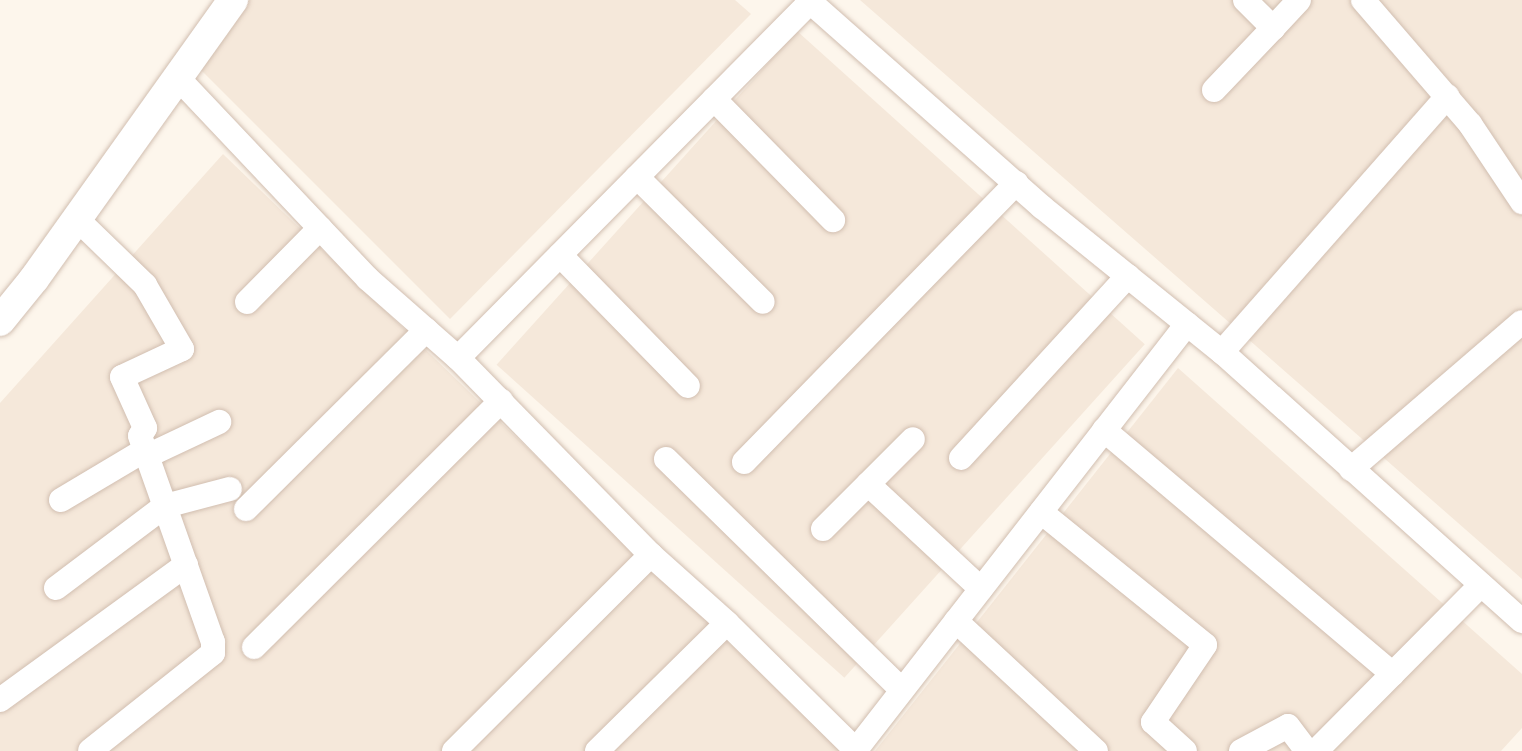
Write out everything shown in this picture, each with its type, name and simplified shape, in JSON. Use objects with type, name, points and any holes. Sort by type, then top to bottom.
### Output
[{"type":"street","points":[[0,321],[77,219],[233,0]]},
{"type":"street","points":[[1245,0],[1273,28]]},
{"type":"street","points":[[1214,90],[1299,0]]},
{"type":"street","points":[[1363,0],[1471,124],[1522,202]]},
{"type":"street","points":[[458,358],[810,1],[1016,183],[1222,352],[1522,621]]},
{"type":"street","points":[[178,78],[368,279],[458,358],[651,555],[727,623],[856,751],[1187,324]]},
{"type":"street","points":[[1222,352],[1448,96]]},
{"type":"street","points":[[714,99],[834,220]]},
{"type":"street","points":[[637,177],[763,302]]},
{"type":"street","points":[[744,462],[1016,183]]},
{"type":"street","points":[[77,219],[145,285],[182,349],[122,377],[145,428],[140,436],[213,642],[213,653],[90,751]]},
{"type":"street","points":[[247,302],[320,228]]},
{"type":"street","points":[[560,255],[688,386]]},
{"type":"street","points":[[961,458],[1128,276]]},
{"type":"street","points":[[1351,469],[1522,322]]},
{"type":"street","points":[[246,509],[426,330]]},
{"type":"street","points":[[254,647],[501,401]]},
{"type":"street","points":[[61,500],[146,453],[219,422]]},
{"type":"street","points":[[1104,430],[1393,674]]},
{"type":"street","points":[[823,529],[913,439]]},
{"type":"street","points":[[666,459],[902,690]]},
{"type":"street","points":[[868,484],[981,589]]},
{"type":"street","points":[[57,588],[164,506],[230,489]]},
{"type":"street","points":[[1041,512],[1205,645],[1153,722],[1185,751]]},
{"type":"street","points":[[454,751],[651,555]]},
{"type":"street","points":[[0,700],[186,565]]},
{"type":"street","points":[[1316,751],[1481,586]]},
{"type":"street","points":[[956,621],[1096,751]]},
{"type":"street","points":[[597,751],[727,623]]},
{"type":"street","points":[[1241,751],[1288,726],[1307,751]]},
{"type":"shaded area","points":[[249,0],[735,0],[751,14],[450,319],[199,68]]},
{"type":"shaded area","points":[[860,0],[1522,0],[1522,579],[1215,310]]},
{"type":"shaded area","points":[[797,31],[1145,344],[844,678],[497,365]]},
{"type":"shaded area","points":[[223,154],[841,751],[0,751],[0,403]]},
{"type":"shaded area","points":[[1178,368],[1522,674],[1522,728],[1501,751],[875,751]]}]
